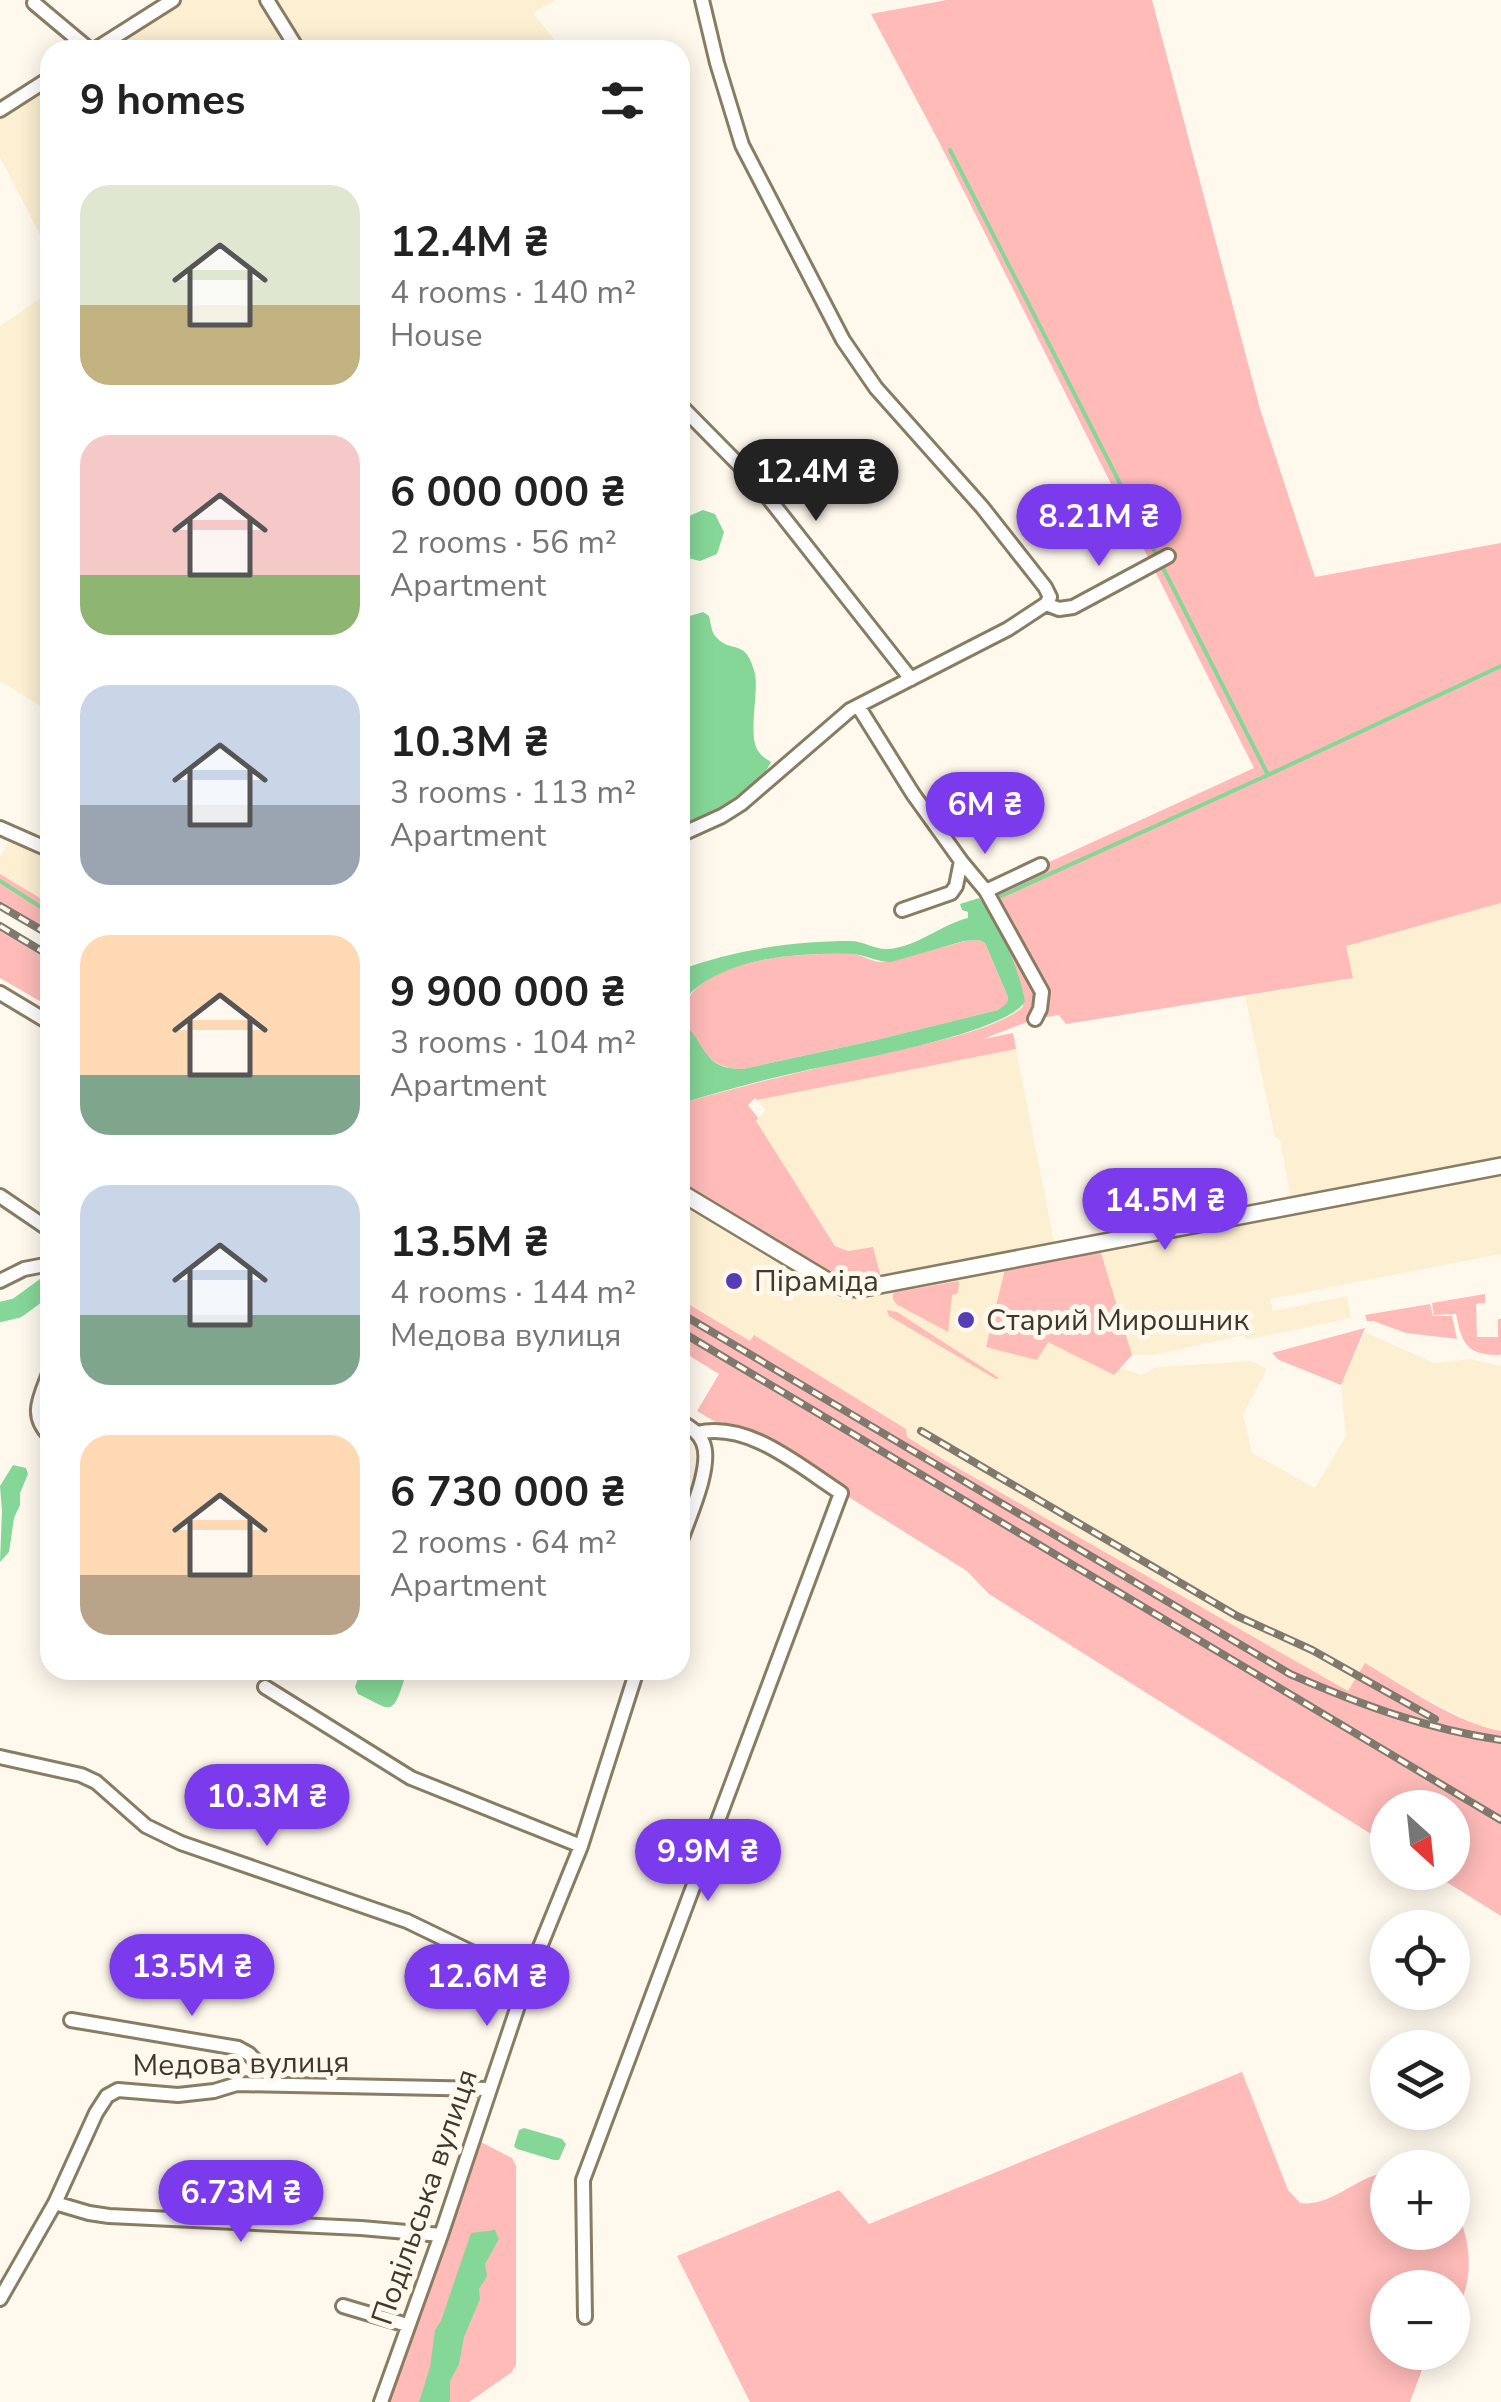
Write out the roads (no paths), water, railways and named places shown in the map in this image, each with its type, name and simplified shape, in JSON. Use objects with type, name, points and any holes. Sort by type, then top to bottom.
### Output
[{"type":"main road","points":[[690,1198],[826,1280],[859,1289],[1501,1166]]},
{"type":"street","points":[[108,40],[173,0]]},
{"type":"street","points":[[268,0],[292,40]]},
{"type":"street","points":[[690,830],[741,804],[858,706],[997,635],[1046,604],[1050,596],[982,507],[876,388],[843,340],[742,145],[716,63],[702,0]]},
{"type":"street","points":[[34,3],[80,40]]},
{"type":"street","points":[[0,110],[40,84]]},
{"type":"street","points":[[690,415],[755,481],[911,679]]},
{"type":"street","points":[[1046,604],[1059,609],[1073,606],[1161,560]]},
{"type":"street","points":[[858,706],[913,794],[986,891],[1042,992],[1040,1010],[1034,1019]]},
{"type":"street","points":[[0,828],[40,846]]},
{"type":"street","points":[[902,910],[952,893],[961,861]]},
{"type":"street","points":[[986,891],[1041,865]]},
{"type":"street","points":[[0,993],[40,1017]]},
{"type":"street","points":[[0,1196],[40,1223]]},
{"type":"street","points":[[0,1281],[40,1266]]},
{"type":"street","points":[[690,1428],[705,1449],[704,1468],[690,1512]]},
{"type":"street","points":[[585,2318],[583,2180],[841,1493],[756,1441],[723,1430],[697,1433]]},
{"type":"street","name":"Подільська вулиця","points":[[381,2402],[527,1979],[581,1846],[634,1680]]},
{"type":"street","points":[[265,1687],[411,1778],[581,1846]]},
{"type":"street","points":[[0,1757],[82,1775],[160,1834],[407,1921],[527,1979]]},
{"type":"street","points":[[71,2020],[238,2048],[279,2085]]},
{"type":"street","name":"Медова вулиця","points":[[0,2300],[55,2203],[96,2113],[112,2092],[178,2095],[237,2084],[488,2089]]},
{"type":"street","points":[[55,2203],[108,2216],[441,2235]]},
{"type":"street","points":[[343,2306],[407,2326]]},
{"type":"waterway","points":[[950,150],[1157,556]]},
{"type":"waterway","points":[[1161,564],[1268,775]]},
{"type":"waterway","points":[[999,897],[1501,666]]},
{"type":"waterway","points":[[0,881],[40,907]]},
{"type":"waterway","points":[[0,1312],[17,1308],[40,1291]]},
{"type":"railway","points":[[0,906],[40,929]]},
{"type":"railway","points":[[0,926],[40,950]]},
{"type":"railway","points":[[690,1319],[1290,1674],[1393,1714],[1501,1740]]},
{"type":"railway","points":[[690,1337],[1501,1820]]},
{"type":"railway","points":[[921,1431],[1237,1616],[1312,1650],[1435,1719]]},
{"type":"place","name":"Піраміда","points":[[734,1281]]},
{"type":"place","name":"Старий Мирошник","points":[[966,1320]]}]
